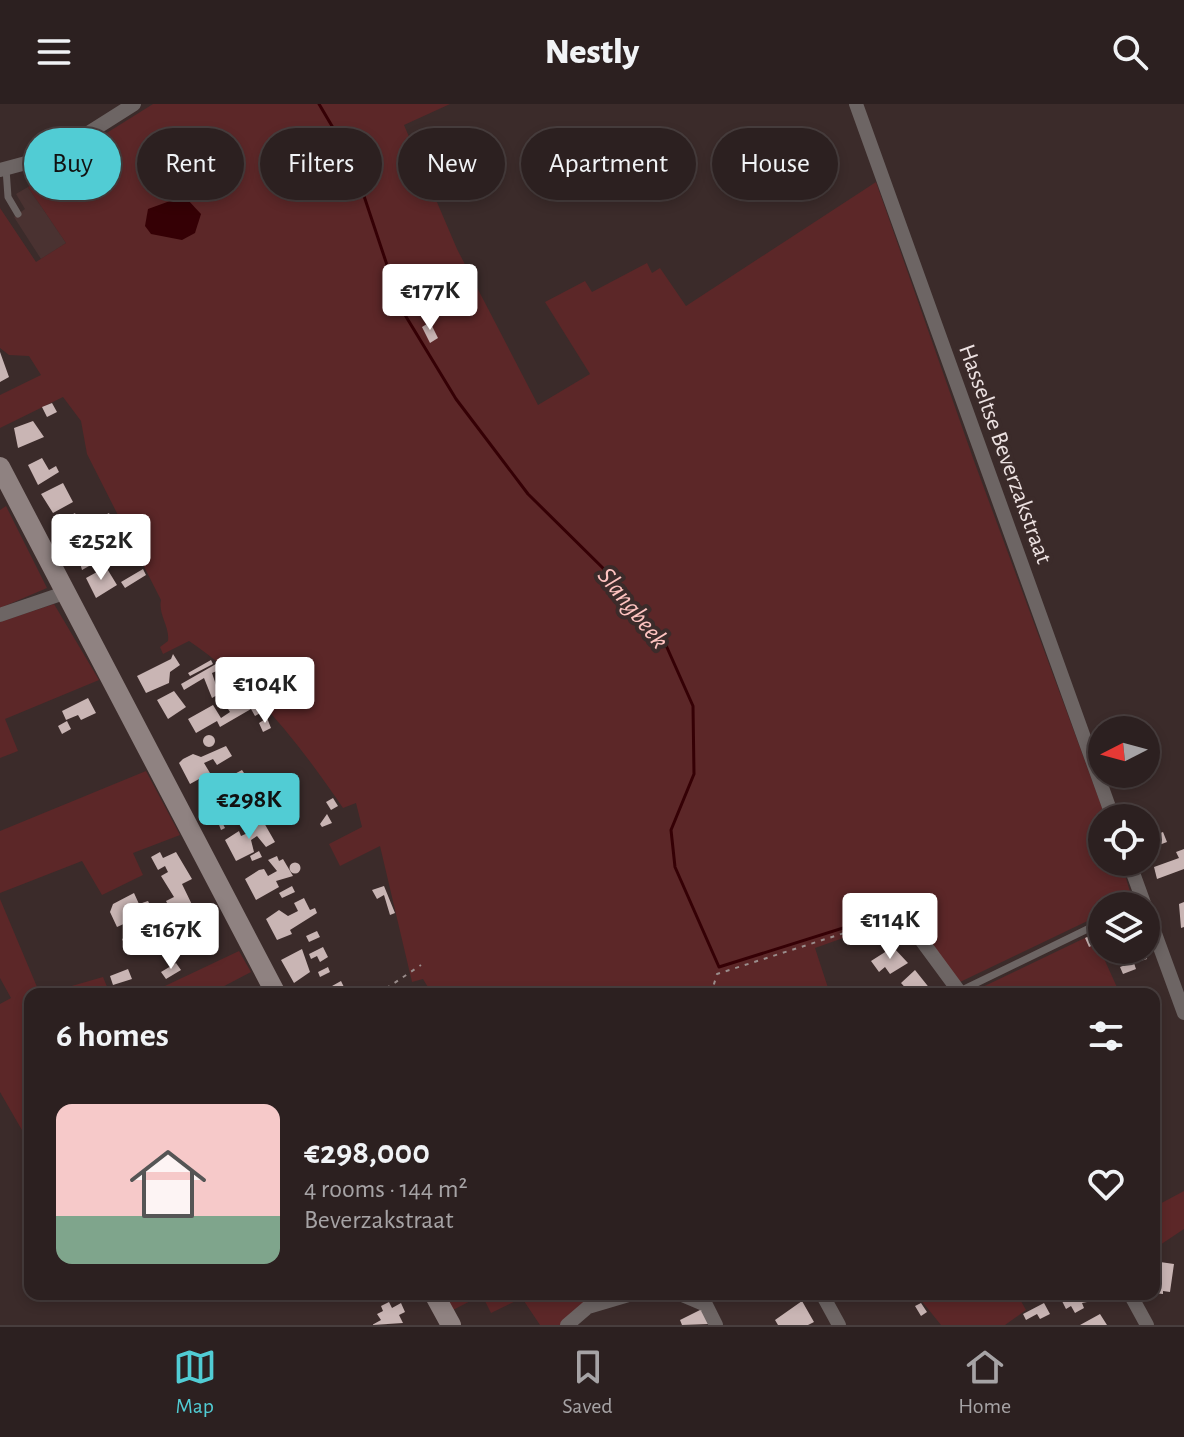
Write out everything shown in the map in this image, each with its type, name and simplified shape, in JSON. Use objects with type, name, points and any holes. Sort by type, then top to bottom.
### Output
[{"type":"street","points":[[3,170],[52,156],[134,104]]},
{"type":"street","name":"Hasseltse Beverzakstraat","points":[[856,104],[1108,804]]},
{"type":"street","points":[[0,467],[273,988]]},
{"type":"street","points":[[0,615],[67,592]]},
{"type":"street","points":[[908,922],[956,988]]},
{"type":"street","points":[[1160,952],[1184,1013]]},
{"type":"street","points":[[437,1300],[451,1325]]},
{"type":"street","points":[[567,1325],[606,1300]]},
{"type":"street","points":[[694,1300],[706,1305],[716,1325]]},
{"type":"street","points":[[825,1300],[839,1325]]},
{"type":"street","points":[[1133,1300],[1147,1325]]},
{"type":"lane","points":[[3,170],[8,197],[18,214]]},
{"type":"lane","points":[[970,988],[1088,929]]},
{"type":"path","points":[[713,988],[717,974],[898,916],[908,922]]},
{"type":"path","points":[[387,988],[421,965]]},
{"type":"shaded area","points":[[153,104],[450,104],[404,125],[405,128],[398,128],[398,200],[436,200],[457,249],[538,405],[590,374],[545,302],[585,281],[592,292],[647,263],[652,273],[660,268],[686,306],[876,182],[974,461],[1088,769],[1088,788],[1095,788],[1101,804],[1088,804],[1088,876],[1125,876],[1130,892],[1088,892],[1088,921],[960,982],[908,915],[815,948],[828,988],[428,988],[423,979],[412,982],[380,846],[340,866],[329,844],[362,827],[356,803],[343,808],[274,717],[212,658],[189,641],[163,654],[160,647],[168,641],[168,636],[161,600],[87,454],[81,421],[63,397],[0,428],[0,395],[41,375],[29,356],[9,355],[0,348],[0,208],[36,262],[66,243],[37,200],[121,200],[121,128],[115,128]]},
{"type":"shaded area","points":[[24,189],[24,200],[37,200],[66,243],[41,259],[14,217],[25,209],[16,194]]},
{"type":"shaded area","points":[[173,200],[188,200],[201,214],[195,233],[182,240],[151,234],[145,226],[148,209]]},
{"type":"shaded area","points":[[6,506],[47,588],[0,608],[0,510]]},
{"type":"shaded area","points":[[54,604],[99,680],[5,719],[18,751],[0,758],[0,622]]},
{"type":"shaded area","points":[[146,771],[180,835],[133,853],[143,875],[102,895],[82,861],[0,893],[0,831]]},
{"type":"shaded area","points":[[0,899],[37,988],[24,988],[24,1134],[0,1092],[0,1004],[11,998],[0,978]]},
{"type":"shaded area","points":[[1088,936],[1088,964],[1106,964],[1117,988],[980,988]]},
{"type":"shaded area","points":[[239,951],[251,972],[220,988],[161,988]]},
{"type":"shaded area","points":[[103,977],[108,988],[65,988]]},
{"type":"shaded area","points":[[1184,1191],[1184,1229],[1160,1245],[1160,1204]]},
{"type":"shaded area","points":[[448,1300],[472,1300],[453,1310]]},
{"type":"shaded area","points":[[484,1300],[518,1300],[491,1313]]},
{"type":"shaded area","points":[[523,1300],[602,1300],[561,1325],[540,1325]]},
{"type":"shaded area","points":[[921,1300],[1020,1300],[1026,1310],[1005,1325],[941,1325]]},
{"type":"building","points":[[430,322],[438,338],[430,343],[422,327]]},
{"type":"building","points":[[0,352],[9,377],[0,382]]},
{"type":"building","points":[[52,403],[57,412],[47,417],[42,407]]},
{"type":"building","points":[[33,421],[44,437],[18,448],[14,428]]},
{"type":"building","points":[[42,458],[49,470],[56,466],[59,472],[38,485],[28,465]]},
{"type":"building","points":[[63,483],[73,502],[53,513],[41,494]]},
{"type":"building","points":[[75,513],[83,531],[66,541],[58,522]]},
{"type":"building","points":[[109,513],[111,517],[116,515],[120,525],[107,533],[99,518]]},
{"type":"building","points":[[97,538],[105,557],[82,570],[76,549]]},
{"type":"building","points":[[106,567],[117,585],[96,598],[86,578]]},
{"type":"building","points":[[143,569],[146,575],[125,588],[121,582]]},
{"type":"building","points":[[173,654],[180,665],[170,672],[169,683],[146,693],[137,676],[171,659]]},
{"type":"building","points":[[211,660],[213,664],[190,676],[188,673]]},
{"type":"building","points":[[216,664],[219,670],[212,673],[219,694],[212,698],[204,678],[184,690],[181,684]]},
{"type":"building","points":[[174,691],[186,707],[168,719],[157,700]]},
{"type":"building","points":[[248,691],[262,712],[255,716],[251,709],[220,727],[217,721],[196,733],[188,719],[213,705],[221,718],[230,712],[228,709],[243,701],[240,696]]},
{"type":"building","points":[[88,698],[96,713],[81,720],[78,715],[66,720],[62,711]]},
{"type":"building","points":[[267,718],[271,728],[263,732],[259,723]]},
{"type":"building","points":[[67,721],[71,729],[62,734],[58,726]]},
{"type":"building","points":[[209,735],[215,741],[209,747],[203,741]]},
{"type":"building","points":[[226,746],[232,756],[217,765],[213,759],[204,763],[210,773],[190,784],[179,763],[193,754],[201,757]]},
{"type":"building","points":[[242,770],[246,776],[229,786],[225,779]]},
{"type":"building","points":[[258,786],[263,796],[225,814],[227,818],[221,820],[225,828],[221,830],[218,822],[212,825],[199,801],[220,791],[227,801]]},
{"type":"building","points":[[333,798],[338,806],[331,810],[326,802]]},
{"type":"building","points":[[257,803],[261,810],[266,807],[269,813],[252,821],[249,814],[239,821],[236,814]]},
{"type":"building","points":[[327,814],[332,823],[322,827],[320,824]]},
{"type":"building","points":[[263,821],[275,842],[266,847],[257,836],[251,840],[254,852],[236,861],[225,840],[239,831],[241,836],[252,831],[250,827]]},
{"type":"building","points":[[1163,832],[1167,842],[1160,845],[1160,833]]},
{"type":"building","points":[[1184,849],[1184,869],[1157,879],[1160,865],[1179,858],[1176,852]]},
{"type":"building","points":[[259,851],[262,857],[252,861],[250,856]]},
{"type":"building","points":[[160,852],[163,858],[176,852],[192,879],[182,884],[198,917],[206,913],[210,921],[183,934],[166,901],[174,897],[161,876],[168,872],[165,866],[158,870],[151,857]]},
{"type":"building","points":[[277,856],[279,861],[283,859],[293,876],[276,881],[279,887],[256,900],[245,879],[259,870],[264,869],[268,876],[277,871],[268,860]]},
{"type":"building","points":[[295,863],[300,868],[295,873],[290,868]]},
{"type":"building","points":[[292,886],[295,892],[282,898],[279,893]]},
{"type":"building","points":[[384,886],[395,913],[390,915],[384,895],[377,899],[372,890]]},
{"type":"building","points":[[134,893],[139,904],[148,901],[150,905],[141,909],[143,914],[159,907],[171,935],[155,942],[157,947],[147,951],[144,947],[128,953],[122,939],[139,931],[136,924],[130,926],[128,922],[117,927],[110,912],[113,904]]},
{"type":"building","points":[[304,898],[310,910],[315,908],[317,913],[290,930],[292,934],[277,940],[266,919],[279,910],[288,916],[298,911],[294,903]]},
{"type":"building","points":[[1184,902],[1184,927],[1181,928],[1179,904]]},
{"type":"building","points":[[317,931],[320,937],[309,942],[306,936]]},
{"type":"building","points":[[323,947],[328,957],[320,962],[317,956],[311,959],[309,954]]},
{"type":"building","points":[[893,947],[908,963],[890,974],[885,967],[879,972],[871,961]]},
{"type":"building","points":[[302,949],[310,972],[294,983],[281,960]]},
{"type":"building","points":[[176,963],[181,970],[166,979],[161,972]]},
{"type":"building","points":[[1134,964],[1136,969],[1123,974],[1120,967]]},
{"type":"building","points":[[328,967],[330,972],[320,977],[318,972]]},
{"type":"building","points":[[128,969],[132,979],[113,985],[110,976]]},
{"type":"building","points":[[915,970],[929,988],[906,988],[901,983]]},
{"type":"building","points":[[341,981],[344,988],[333,988]]},
{"type":"building","points":[[1160,1262],[1174,1264],[1170,1292],[1163,1291],[1160,1294]]},
{"type":"building","points":[[1062,1300],[1092,1301],[1082,1303],[1084,1308],[1075,1313],[1071,1306],[1066,1309]]},
{"type":"building","points":[[802,1301],[814,1322],[808,1325],[778,1325],[775,1320]]},
{"type":"building","points":[[389,1302],[392,1308],[401,1303],[405,1312],[399,1315],[403,1323],[372,1325],[381,1320],[377,1314],[383,1311],[381,1306]]},
{"type":"building","points":[[921,1303],[927,1312],[921,1316],[915,1306]]},
{"type":"building","points":[[1044,1303],[1050,1314],[1040,1319],[1037,1314],[1026,1320],[1023,1314]]},
{"type":"building","points":[[702,1309],[709,1324],[682,1325],[680,1320]]},
{"type":"building","points":[[1100,1314],[1107,1325],[1080,1325]]},
{"type":"waterway","name":"Slangbeek","points":[[319,104],[352,160],[402,310],[456,399],[528,494],[611,576],[665,643],[693,706],[694,774],[671,830],[675,867],[719,967],[894,912],[902,920]]}]
